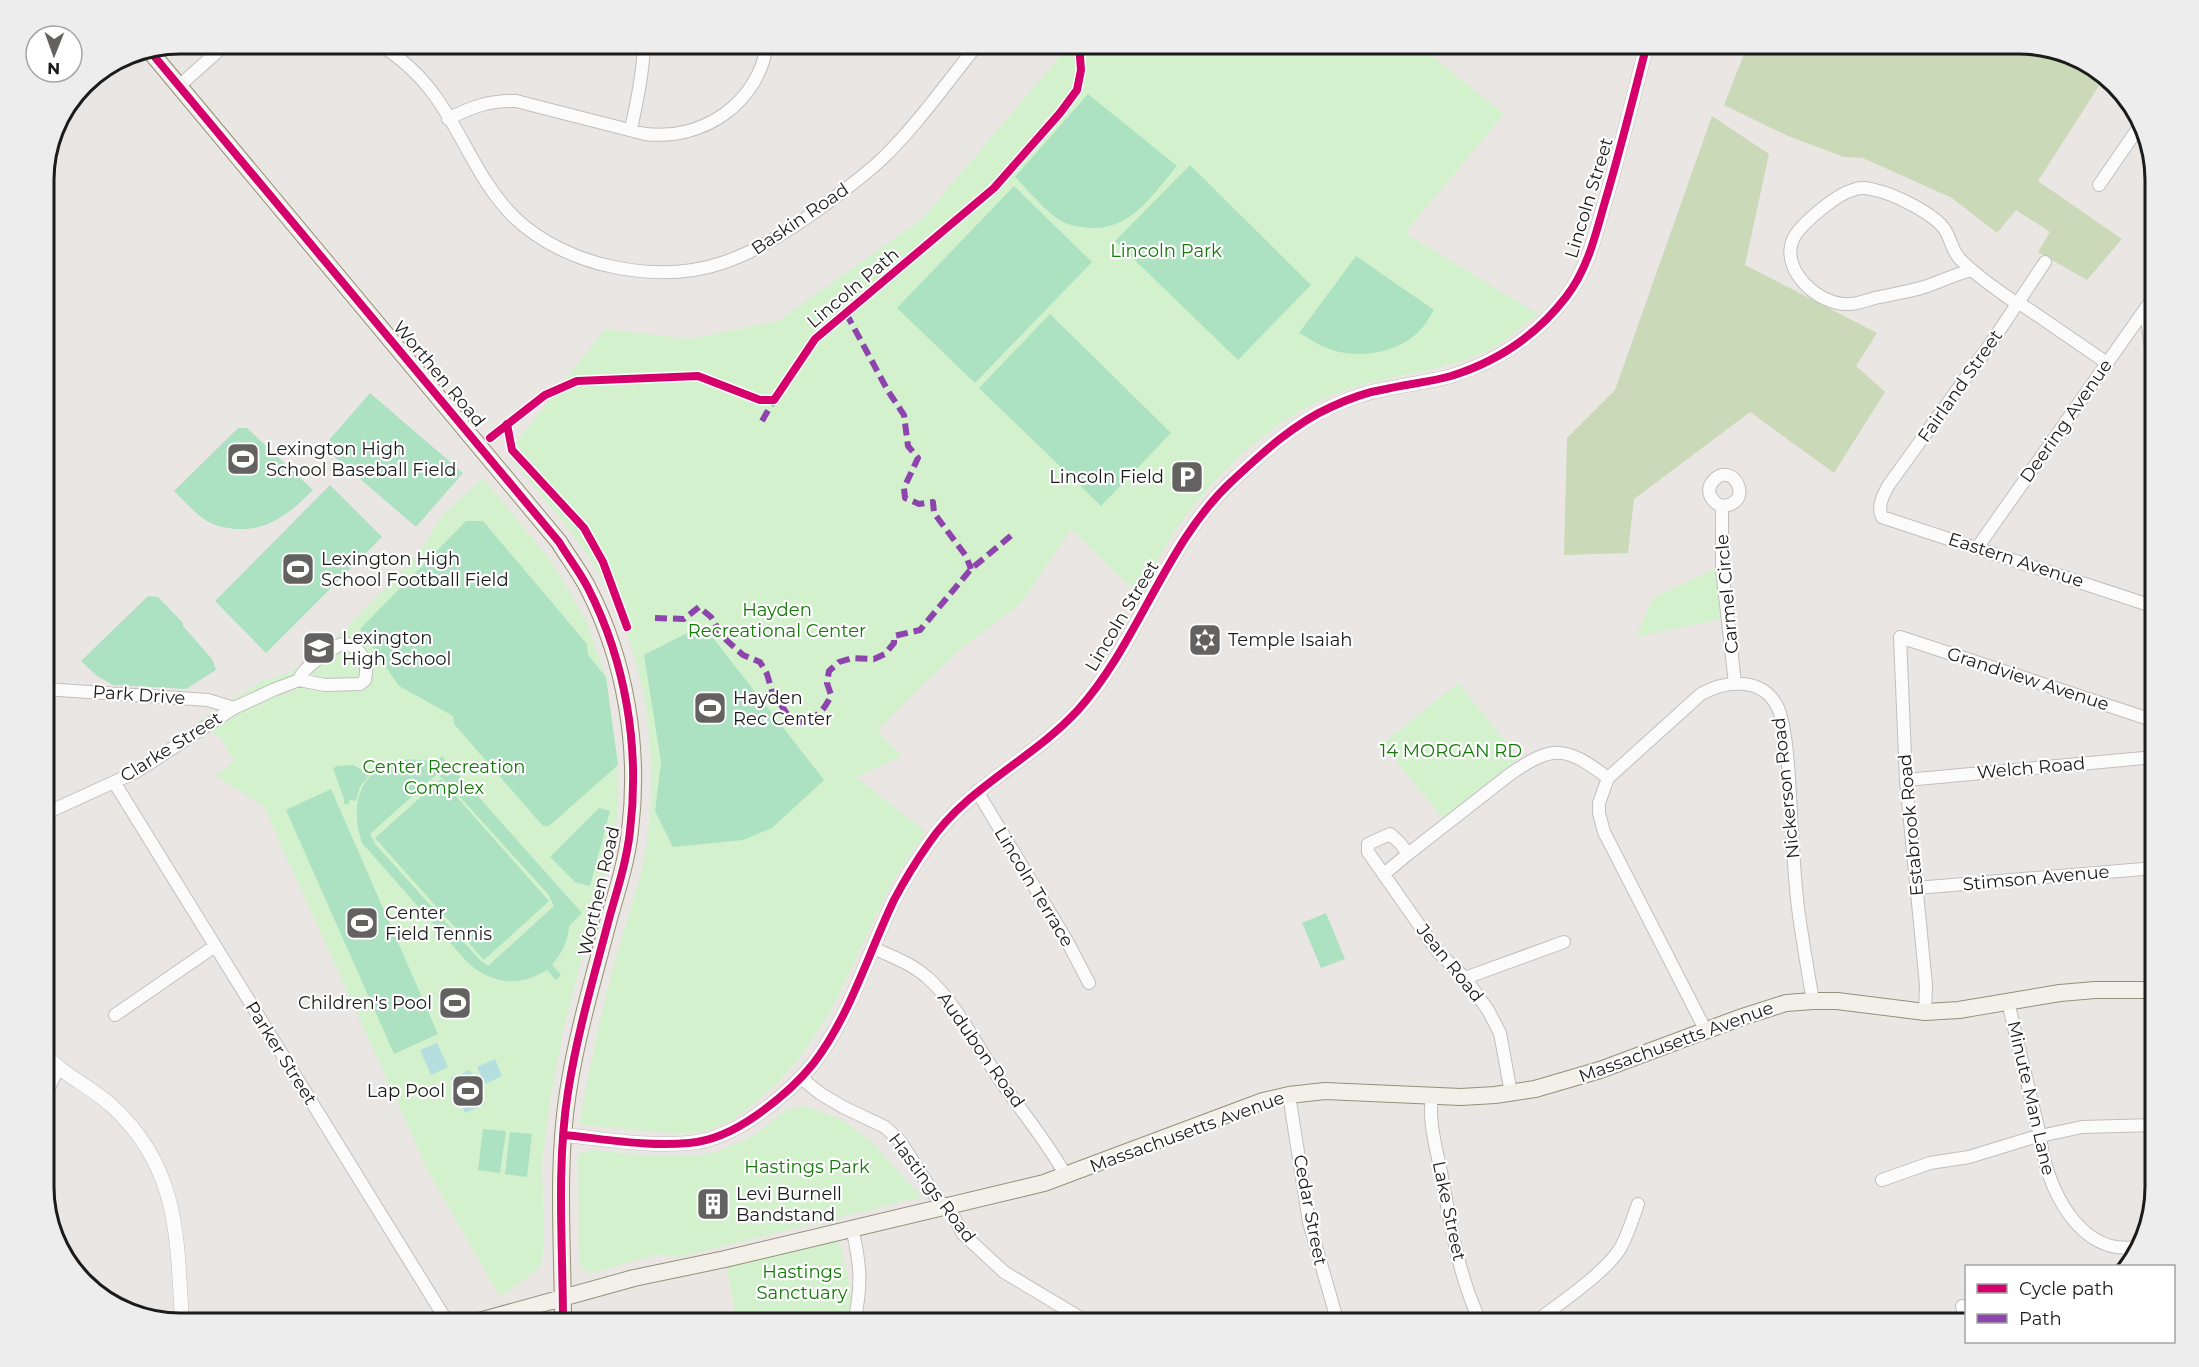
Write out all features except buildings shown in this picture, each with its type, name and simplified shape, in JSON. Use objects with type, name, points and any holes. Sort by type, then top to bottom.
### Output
[{"type":"main road","name":"Worthen Road","points":[[154,56],[559,542],[587,585],[609,635],[628,703],[633,772],[630,832],[592,983],[568,1092],[560,1181],[562,1313]]},
{"type":"main road","name":"Massachusetts Avenue","points":[[506,1313],[634,1278],[725,1259],[1066,1176],[1263,1101],[1289,1095],[1325,1091],[1432,1096],[1511,1093],[1578,1077],[1786,1003],[1813,1000],[1837,1001],[1925,1012],[1959,1010],[2072,992],[2145,990]]},
{"type":"street","points":[[179,86],[215,54]]},
{"type":"street","name":"Baskin Road","points":[[395,54],[423,80],[476,167],[497,198],[515,218],[561,250],[603,265],[638,272],[669,274],[717,266],[747,254],[799,224],[840,194],[888,152],[970,54]]},
{"type":"street","points":[[631,129],[639,94],[644,54]]},
{"type":"street","points":[[448,119],[473,106],[497,100],[516,101],[663,136],[679,134],[723,116],[741,101],[757,79],[766,54]]},
{"type":"street","name":"Lincoln Street","points":[[564,1135],[674,1144],[707,1140],[743,1125],[801,1078],[815,1061],[837,1024],[896,896],[927,846],[957,808],[1034,751],[1076,712],[1111,668],[1194,526],[1227,486],[1280,439],[1328,408],[1384,389],[1451,376],[1494,359],[1527,339],[1550,317],[1578,280],[1591,250],[1644,54]]},
{"type":"street","points":[[2099,186],[2135,133]]},
{"type":"street","points":[[1972,270],[1895,295],[1850,304],[1830,302],[1808,288],[1797,274],[1791,256],[1791,244],[1797,231],[1833,201],[1850,190],[1870,189],[1917,207],[1931,215],[1945,229],[1957,256],[1972,270],[2107,363]]},
{"type":"street","name":"Fairland Street","points":[[1879,511],[1888,486],[2045,262]]},
{"type":"street","name":"Deering Avenue","points":[[1977,548],[2145,310]]},
{"type":"street","name":"Carmel Circle","points":[[1722,506],[1722,569],[1735,682]]},
{"type":"street","name":"Eastern Avenue","points":[[1879,511],[1882,516],[1900,523],[2145,604]]},
{"type":"street","name":"Grandview Avenue","points":[[1900,637],[2145,718]]},
{"type":"street","name":"Estabrook Road","points":[[1900,637],[1906,780],[1926,985],[1925,1012]]},
{"type":"street","name":"Clarke Street","points":[[54,809],[136,772],[234,708],[299,680],[325,685],[360,684],[365,680],[366,664],[358,650],[345,643],[318,660],[301,675],[299,680]]},
{"type":"street","points":[[1706,1031],[1601,823],[1599,803],[1608,778],[1701,694],[1718,686],[1735,682]]},
{"type":"street","name":"Nickerson Road","points":[[1735,682],[1760,689],[1774,701],[1780,713],[1785,744],[1799,914],[1813,1000]]},
{"type":"street","name":"Park Drive","points":[[54,690],[208,700],[234,708]]},
{"type":"street","points":[[1384,874],[1524,764],[1543,756],[1559,753],[1573,755],[1585,760],[1608,778]]},
{"type":"street","name":"Welch Road","points":[[1906,780],[2145,758]]},
{"type":"street","name":"Parker Street","points":[[114,782],[442,1313]]},
{"type":"street","name":"Lincoln Terrace","points":[[977,791],[1067,941],[1089,983]]},
{"type":"street","name":"Jean Road","points":[[1408,854],[1401,843],[1390,834],[1368,844],[1368,852],[1438,951],[1465,978],[1488,1010],[1500,1033],[1511,1093]]},
{"type":"street","name":"Stimson Avenue","points":[[1916,888],[2145,869]]},
{"type":"street","points":[[1465,978],[1564,942]]},
{"type":"street","points":[[114,1015],[215,946]]},
{"type":"street","name":"Audubon Road","points":[[873,948],[910,964],[937,986],[962,1020],[998,1078],[1037,1130],[1066,1176]]},
{"type":"street","name":"Minute Man Lane","points":[[2008,1002],[2040,1136],[2042,1157],[2049,1176],[2071,1218],[2085,1232],[2115,1247],[2130,1246]]},
{"type":"street","points":[[54,1064],[97,1093],[118,1112],[144,1143],[163,1178],[170,1198],[177,1237],[182,1313]]},
{"type":"street","points":[[54,1077],[58,1069]]},
{"type":"street","name":"Hastings Road","points":[[801,1078],[821,1094],[843,1107],[885,1127],[900,1141],[936,1197],[952,1214],[963,1234],[1004,1272],[1072,1313]]},
{"type":"street","name":"Cedar Street","points":[[1289,1095],[1309,1222],[1335,1313]]},
{"type":"street","name":"Lake Street","points":[[1432,1096],[1432,1133],[1463,1278],[1477,1313]]},
{"type":"street","points":[[1882,1180],[1930,1163],[1969,1157],[2040,1136],[2082,1127],[2145,1125]]},
{"type":"street","points":[[1547,1313],[1592,1278],[1620,1249],[1638,1204]]},
{"type":"street","points":[[852,1227],[861,1284],[856,1313]]},
{"type":"street","points":[[1962,1306],[1964,1313]]},
{"type":"green space","points":[[1062,54],[1429,54],[1504,114],[1405,233],[1538,314],[1500,343],[1470,358],[1438,368],[1354,387],[1303,409],[1279,424],[1235,461],[1197,502],[1169,541],[1139,595],[1071,529],[1021,603],[958,651],[877,731],[902,756],[856,777],[926,832],[893,880],[831,1011],[800,1057],[781,1079],[751,1106],[734,1119],[712,1129],[692,1133],[672,1133],[583,1125],[580,1121],[597,1032],[644,860],[650,813],[650,743],[639,674],[616,608],[600,576],[579,544],[507,454],[605,329],[690,339],[778,321],[923,218]]},
{"type":"green space","points":[[1744,54],[2019,54],[2052,58],[2082,71],[2100,84],[2038,181],[2122,239],[2087,280],[2038,252],[2050,232],[2016,210],[1997,233],[1952,198],[1863,158],[1844,157],[1788,136],[1724,105]]},
{"type":"green space","points":[[1088,94],[1177,166],[1140,209],[1118,223],[1105,227],[1081,227],[1059,220],[1015,177]]},
{"type":"green space","points":[[1712,116],[1769,154],[1745,265],[1877,333],[1856,366],[1885,392],[1834,473],[1750,412],[1634,499],[1628,553],[1564,555],[1567,438],[1615,390]]},
{"type":"green space","name":"Lincoln Park","points":[[1190,165],[1311,285],[1238,360],[1115,241]]},
{"type":"green space","points":[[1014,186],[1092,262],[975,383],[897,308]]},
{"type":"green space","points":[[1356,256],[1434,310],[1421,329],[1411,338],[1388,350],[1362,354],[1336,351],[1299,333]]},
{"type":"green space","points":[[1050,314],[1171,433],[1101,506],[979,388]]},
{"type":"green space","points":[[370,393],[463,473],[416,527],[323,447]]},
{"type":"green space","name":"Lexington High School Baseball Field","points":[[238,428],[247,428],[313,490],[288,513],[259,527],[248,529],[228,528],[209,522],[197,514],[174,491]]},
{"type":"green space","name":"Center Recreation Complex","points":[[483,478],[549,558],[585,618],[606,677],[618,765],[617,818],[599,896],[564,1026],[550,1100],[542,1163],[544,1240],[542,1262],[538,1269],[500,1297],[428,1171],[264,807],[215,775],[234,762],[221,738],[197,722],[260,682],[290,672],[333,642],[419,553],[442,516]]},
{"type":"green space","name":"Lexington High School Football Field","points":[[330,485],[382,537],[266,653],[215,601]]},
{"type":"green space","points":[[466,521],[483,521],[587,644],[588,655],[606,677],[618,765],[549,826],[543,826],[454,724],[453,716],[399,686],[360,629]]},
{"type":"green space","points":[[1716,568],[1721,619],[1636,637],[1653,598]]},
{"type":"green space","points":[[148,596],[158,597],[183,623],[183,626],[212,659],[216,670],[186,689],[113,685],[97,676],[81,661]]},
{"type":"green space","name":"Hayden Rec Center","points":[[703,625],[824,780],[772,828],[743,840],[673,847],[655,811],[661,762],[644,655]]},
{"type":"green space","name":"14 MORGAN RD","points":[[1458,683],[1519,758],[1443,819],[1382,744]]},
{"type":"green space","points":[[442,756],[582,913],[569,926],[564,947],[552,965],[561,975],[556,980],[547,970],[526,979],[506,981],[487,976],[468,963],[362,843],[357,823],[357,805],[361,789],[370,777],[381,767],[396,761],[414,759],[435,762]],"holes":[[[437,774],[548,894],[554,906],[488,966],[376,845],[370,834]]]},
{"type":"green space","points":[[353,765],[370,774],[360,787],[356,801],[350,800],[348,804],[344,804],[333,768]]},
{"type":"green space","points":[[441,779],[549,901],[484,960],[375,838]]},
{"type":"green space","name":"Center Field Tennis","points":[[331,789],[438,1034],[394,1054],[286,810]]},
{"type":"green space","points":[[599,808],[610,811],[590,886],[575,882],[550,857]]},
{"type":"green space","points":[[1326,913],[1345,959],[1321,968],[1302,923]]},
{"type":"green space","name":"Hastings Park","points":[[805,1106],[841,1119],[871,1141],[921,1197],[679,1257],[655,1255],[591,1273],[584,1270],[579,1262],[578,1154],[593,1150],[653,1156],[703,1155],[755,1135],[786,1110]]},
{"type":"green space","points":[[483,1129],[506,1131],[500,1173],[478,1170]]},
{"type":"green space","points":[[510,1132],[532,1134],[527,1177],[505,1174]]},
{"type":"green space","name":"Hastings Sanctuary","points":[[836,1231],[850,1289],[850,1313],[735,1313],[725,1259]]},
{"type":"water","name":"Children's Pool","points":[[452,990],[461,991],[468,998],[468,1007],[459,1016],[454,1005],[443,1009],[437,996]]},
{"type":"water","points":[[437,1043],[448,1067],[431,1075],[420,1050]]},
{"type":"water","points":[[495,1059],[502,1076],[485,1084],[477,1067]]},
{"type":"water","name":"Lap Pool","points":[[470,1070],[485,1104],[465,1113],[451,1078]]},
{"type":"marked path","points":[[846,313],[888,391],[904,415],[908,446],[918,458],[904,488],[905,498],[919,504],[933,502],[934,513],[966,556],[971,569]]},
{"type":"marked path","points":[[762,421],[774,400]]},
{"type":"marked path","points":[[655,618],[684,619],[699,607],[711,617],[723,637],[743,655],[760,662],[767,674],[772,691],[787,714],[796,722],[808,720],[826,706],[831,695],[827,683],[829,671],[839,662],[852,658],[874,659],[885,654],[894,643],[894,636],[920,630],[971,569],[1013,534]]},
{"type":"cycle path","name":"Lincoln Path","points":[[490,438],[545,395],[577,381],[698,376],[760,400],[774,400],[815,339],[994,188],[1060,113],[1077,90],[1081,70],[1080,54]]},
{"type":"cycle path","points":[[564,1135],[658,1144],[708,1140],[725,1134],[749,1120],[780,1098],[800,1078],[813,1064],[838,1026],[894,900],[929,843],[944,823],[981,789],[1041,744],[1078,710],[1118,654],[1188,534],[1231,482],[1290,431],[1331,407],[1372,392],[1451,376],[1501,355],[1542,324],[1566,297],[1580,276],[1594,241],[1644,54]]},
{"type":"cycle path","points":[[154,56],[559,542],[588,588],[612,646],[627,706],[633,768],[633,800],[624,863],[576,1048],[564,1121],[561,1178],[563,1313]]},
{"type":"cycle path","points":[[507,424],[512,450],[584,528],[603,562],[627,627]]},
{"type":"place","name":"Lexington High School Baseball Field","points":[[243,459]]},
{"type":"place","name":"Lincoln Field","points":[[1187,477]]},
{"type":"place","name":"Lexington High School Football Field","points":[[298,569]]},
{"type":"place","name":"Temple Isaiah","points":[[1205,640]]},
{"type":"place","name":"Lexington High School","points":[[319,648]]},
{"type":"place","name":"Hayden Rec Center","points":[[710,708]]},
{"type":"place","name":"Center Field Tennis","points":[[362,923]]},
{"type":"place","name":"Children's Pool","points":[[455,1003]]},
{"type":"place","name":"Lap Pool","points":[[468,1091]]},
{"type":"place","name":"Levi Burnell Bandstand","points":[[713,1204]]},
{"type":"park label","name":"Hayden Recreational Center","points":[[777,620]]}]
